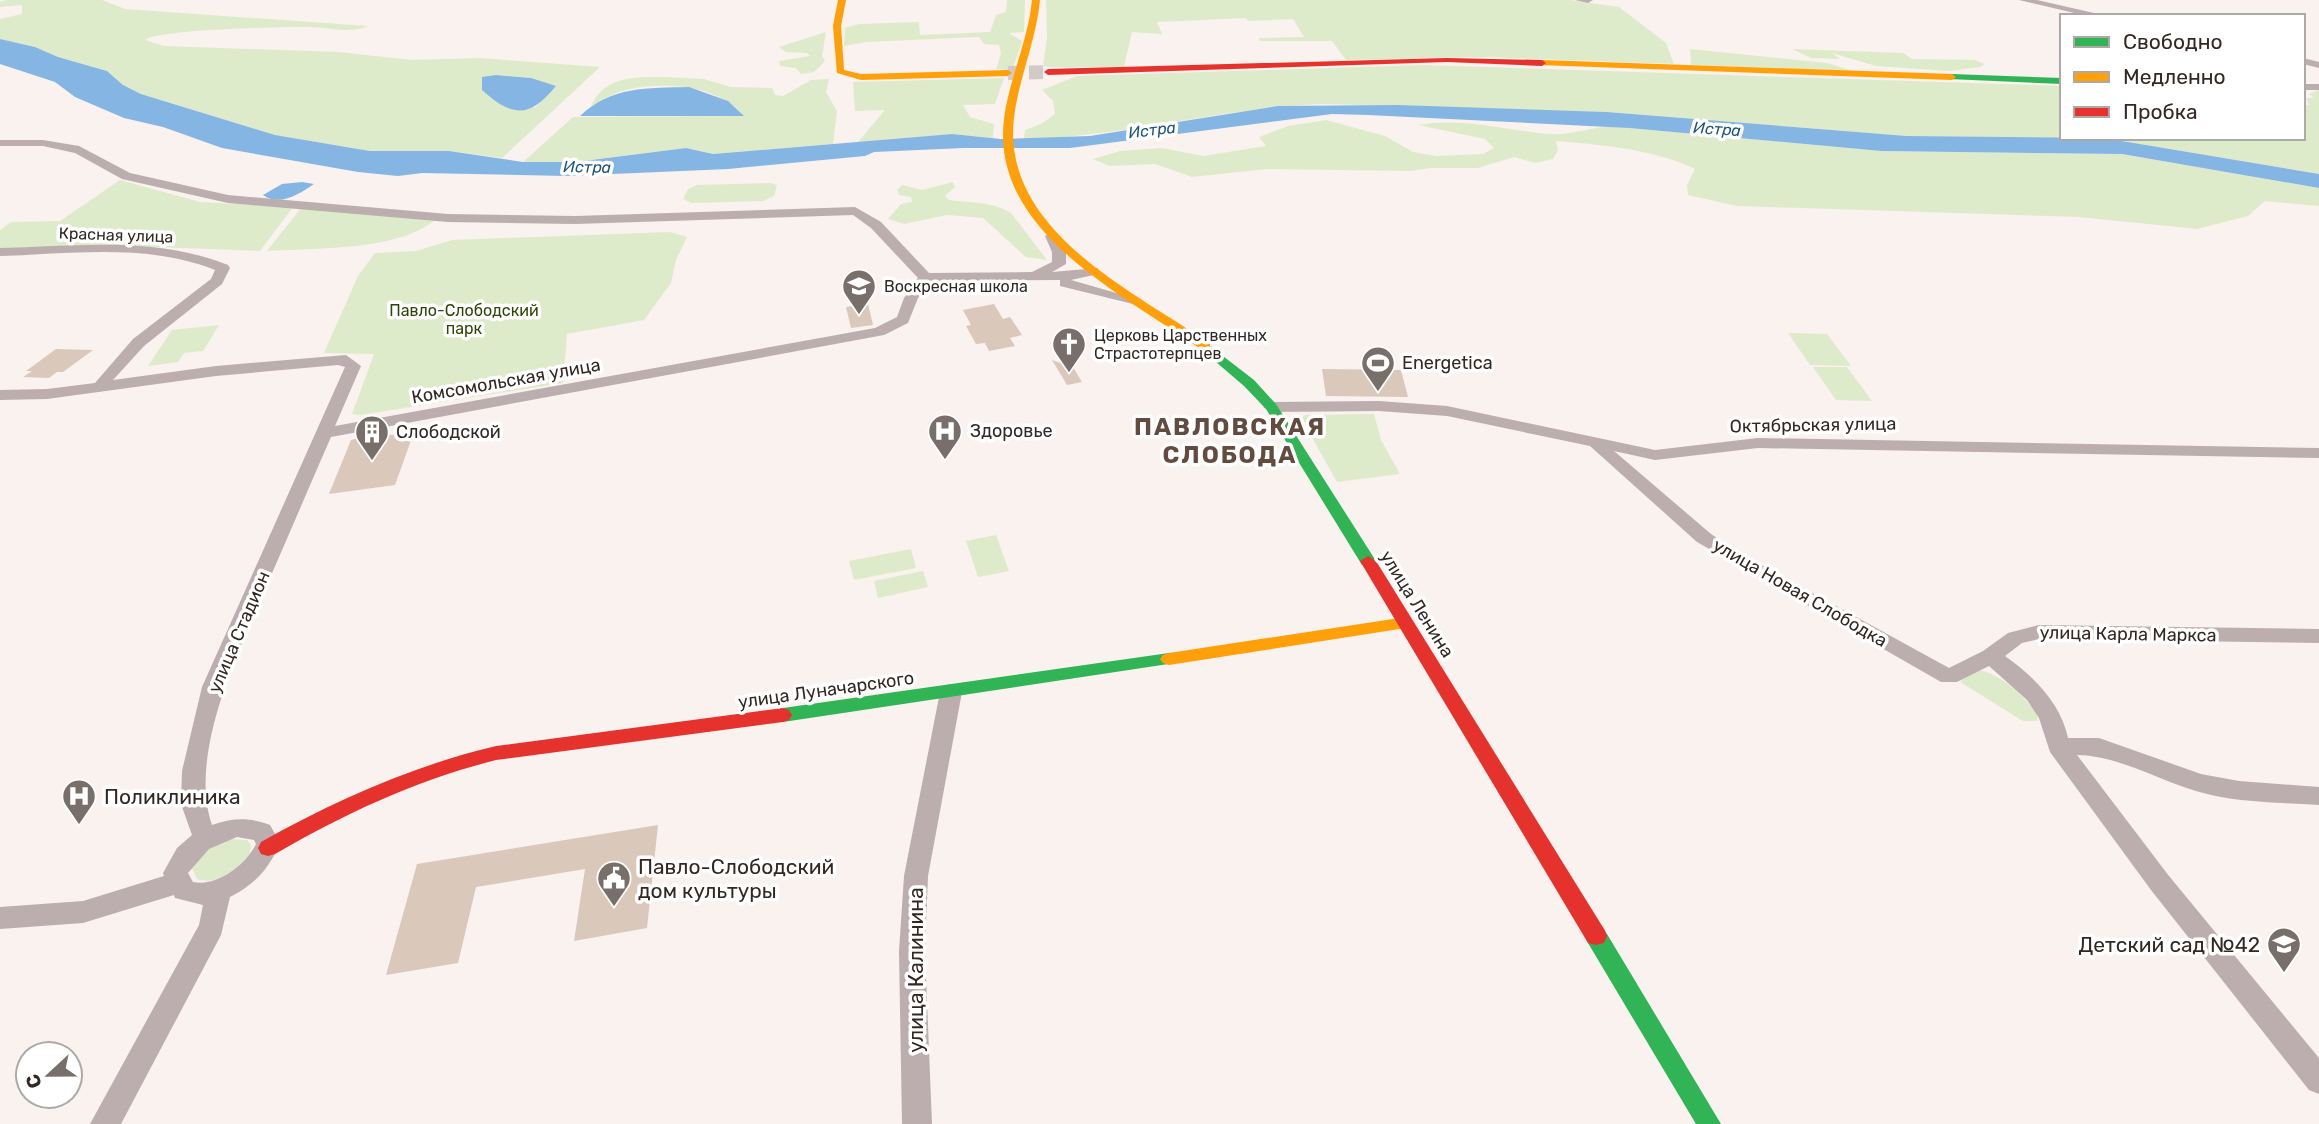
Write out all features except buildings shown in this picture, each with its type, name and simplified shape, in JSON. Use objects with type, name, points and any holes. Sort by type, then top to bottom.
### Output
[{"type":"street","points":[[842,0],[837,26],[840,71],[861,77],[1008,74]]},
{"type":"street","name":"улица Ленина","points":[[1036,0],[1032,42],[1013,107],[1008,138],[1016,175],[1032,207],[1052,236],[1093,271],[1214,350],[1246,378],[1271,407],[1406,623],[1709,1124]]},
{"type":"street","points":[[1580,0],[1588,0]]},
{"type":"street","points":[[2025,0],[2092,14]]},
{"type":"street","points":[[1048,72],[1447,60],[2060,81]]},
{"type":"street","points":[[0,146],[43,143],[79,150],[126,176],[206,195],[448,219],[575,219],[855,211],[880,227],[910,267],[926,277],[1074,276],[1093,271]]},
{"type":"street","points":[[1020,275],[1050,270],[1059,264],[1059,252],[1052,236]]},
{"type":"street","name":"Красная улица","points":[[0,251],[100,250],[176,253],[223,268],[217,281],[137,345],[111,370],[100,387]]},
{"type":"street","points":[[1020,275],[1084,286],[1137,301]]},
{"type":"street","name":"Комсомольская улица","points":[[324,433],[879,332],[903,320],[911,298],[926,277]]},
{"type":"street","points":[[0,395],[47,394],[216,371],[346,360],[353,366],[324,433]]},
{"type":"street","name":"Октябрьская улица","points":[[1271,407],[1379,406],[1447,411],[1635,453],[1668,455],[1758,443],[1912,443],[2319,453]]},
{"type":"street","name":"улица Стадион","points":[[205,839],[193,804],[194,771],[213,687],[324,433]]},
{"type":"street","name":"улица Новая Слободка","points":[[1595,444],[1704,538],[1733,557],[1949,677]]},
{"type":"street","name":"улица Луначарского","points":[[268,848],[356,797],[444,763],[496,753],[951,692],[1406,623]]},
{"type":"street","name":"улица Карла Маркса","points":[[1949,677],[1990,656],[2015,638],[2039,632],[2319,636]]},
{"type":"street","points":[[1990,656],[2039,698],[2056,728],[2058,746],[2160,883],[2316,1073]]},
{"type":"street","name":"улица Калинина","points":[[917,1124],[912,951],[916,876],[951,692]]},
{"type":"street","points":[[2058,746],[2099,747],[2199,783],[2239,790],[2319,796]]},
{"type":"street","points":[[251,827],[261,831],[267,838],[268,848],[251,872],[219,890],[192,893],[177,883],[176,873],[180,861],[205,839],[229,829],[251,827]]},
{"type":"street","points":[[0,918],[83,912],[177,883]]},
{"type":"street","points":[[105,1124],[212,927],[219,890]]},
{"type":"green space","points":[[102,0],[125,9],[368,26],[344,30],[313,27],[221,29],[172,33],[145,40],[164,46],[338,52],[412,60],[479,58],[600,67],[502,158],[449,151],[370,151],[275,135],[141,94],[123,85],[107,71],[58,57],[35,47],[0,39],[0,19],[22,14],[22,5],[0,7],[0,2]],"holes":[[[496,75],[524,77],[556,86],[535,108]]]},
{"type":"green space","points":[[1007,0],[1025,0],[1024,32],[1009,33],[1022,41],[1012,71],[996,69],[1001,54],[999,45],[984,44],[979,37],[865,42],[844,46],[845,28],[859,24],[919,22],[920,35],[990,32],[996,15],[1006,12]]},
{"type":"green space","points":[[1046,0],[1569,0],[1619,7],[1666,43],[1674,64],[1486,57],[1346,60],[1332,41],[1260,41],[1259,38],[1304,37],[1293,19],[1248,21],[1246,18],[1157,22],[1162,34],[1132,32],[1124,67],[1048,67],[1043,66],[1047,36]]},
{"type":"green space","points":[[826,32],[822,56],[825,61],[814,72],[801,74],[796,68],[780,66],[779,61],[810,56],[807,53],[786,52],[779,47]]},
{"type":"green space","points":[[1690,49],[1827,63],[1853,71],[1691,65]]},
{"type":"green space","points":[[1792,49],[1903,53],[1912,59],[1975,60],[1985,64],[1950,71],[1876,66],[1832,53],[1840,59],[1811,58]]},
{"type":"green space","points":[[1424,65],[2060,86],[2060,138],[1907,136],[1607,112],[1322,104],[1247,111],[1099,133],[1024,139],[1025,130],[1041,124],[1055,114],[1053,101],[1042,90],[1077,76]]},
{"type":"green space","points":[[633,78],[704,79],[731,87],[772,88],[775,95],[783,96],[811,80],[829,79],[826,92],[837,111],[833,144],[713,154],[686,148],[576,162],[523,162],[573,117],[743,116],[720,98],[705,92],[673,86],[626,90],[591,106],[604,88],[613,83]]},
{"type":"green space","points":[[1004,78],[995,104],[963,105],[970,117],[994,124],[993,138],[952,134],[858,142],[885,110],[855,111],[853,82]]},
{"type":"green space","points":[[2319,90],[2319,174],[2116,140],[2305,140],[2305,105],[2309,105],[2306,98],[2314,98],[2309,94]]},
{"type":"green space","points":[[1326,120],[1385,136],[1413,152],[1436,156],[1483,154],[1494,148],[1485,139],[1418,125],[1467,123],[1555,134],[1612,126],[1881,151],[2122,154],[2319,188],[2319,206],[2265,201],[2248,216],[2197,229],[2079,217],[1737,206],[1688,195],[1687,185],[1695,169],[1679,162],[1627,149],[1556,141],[1558,150],[1553,159],[1535,163],[1514,157],[1478,168],[1431,168],[1411,171],[1267,169],[1192,177],[1155,164],[1109,166],[1093,159],[1120,151],[1162,148],[1203,156],[1266,146],[1259,137],[1288,126]]},
{"type":"green space","points":[[120,180],[200,202],[293,207],[260,251],[156,247],[0,248],[0,230],[11,222],[60,221]]},
{"type":"green space","points":[[953,182],[955,187],[945,196],[949,200],[988,204],[1011,213],[1047,260],[1026,257],[983,218],[947,215],[904,224],[888,219],[901,204],[912,202],[911,197],[899,195],[897,190],[902,185],[922,190]]},
{"type":"green space","points":[[697,185],[777,185],[774,196],[763,201],[691,203],[683,199],[688,189]]},
{"type":"green space","points":[[301,208],[436,219],[421,229],[379,242],[356,246],[267,251]]},
{"type":"green space","name":"Павло-Слободский парк","points":[[670,232],[687,237],[676,260],[671,283],[644,320],[567,334],[563,383],[360,415],[352,414],[374,354],[324,353],[358,276],[375,253],[416,251],[452,240]]},
{"type":"green space","points":[[219,325],[203,351],[184,353],[178,362],[148,366],[172,330]]},
{"type":"green space","points":[[1788,333],[1827,334],[1851,366],[1810,365]]},
{"type":"green space","points":[[1813,367],[1847,367],[1872,401],[1836,400]]},
{"type":"green space","points":[[1374,414],[1381,440],[1400,474],[1337,482],[1301,418],[1305,415]]},
{"type":"green space","points":[[996,535],[1009,571],[978,577],[966,541]]},
{"type":"green space","points":[[911,549],[916,568],[854,580],[849,561]]},
{"type":"green space","points":[[923,571],[928,587],[878,598],[874,581]]},
{"type":"green space","points":[[1975,670],[2002,679],[2026,700],[2038,715],[2037,721],[2023,721],[1960,682]]},
{"type":"green space","points":[[230,839],[247,840],[251,845],[249,858],[219,879],[197,879],[192,868],[210,847]]},
{"type":"water","name":"Истра","points":[[0,39],[35,47],[58,57],[107,71],[123,85],[141,94],[275,135],[370,151],[449,151],[523,162],[576,162],[686,148],[713,154],[952,134],[1001,139],[1090,136],[1278,106],[1397,105],[1607,112],[1907,136],[2116,140],[2319,174],[2319,188],[2122,154],[1881,151],[1629,128],[1332,114],[1070,148],[963,148],[874,152],[865,156],[728,169],[566,176],[422,173],[398,176],[358,172],[222,148],[163,127],[124,118],[75,97],[55,82],[0,64]]},
{"type":"water","points":[[496,75],[531,78],[556,86],[547,97],[529,109],[512,109],[503,106],[482,90],[482,77]]},
{"type":"water","points":[[689,87],[728,101],[744,116],[580,116],[592,106],[617,94],[645,89]]},
{"type":"water","points":[[282,184],[314,184],[283,199],[276,200],[263,195]]},
{"type":"tunnel","points":[[1008,73],[1048,72]]},
{"type":"traffic: fast","points":[[1952,77],[2060,81]]},
{"type":"traffic: fast","points":[[1206,347],[1249,383],[1271,407],[1368,561]]},
{"type":"traffic: fast","points":[[783,715],[1169,659]]},
{"type":"traffic: fast","points":[[1596,936],[1709,1124]]},
{"type":"traffic: slow","points":[[842,0],[837,26],[840,71],[861,77],[1008,73]]},
{"type":"traffic: slow","points":[[1036,0],[1008,135],[1012,171],[1027,204],[1051,233],[1080,260],[1206,347]]},
{"type":"traffic: slow","points":[[1542,63],[1952,77]]},
{"type":"traffic: slow","points":[[1169,659],[1406,623]]},
{"type":"traffic: jam","points":[[1048,72],[1447,60],[1542,63]]},
{"type":"traffic: jam","points":[[1368,561],[1596,936]]},
{"type":"traffic: jam","points":[[268,848],[378,791],[465,760],[496,753],[783,715]]},
{"type":"place","name":"Воскресная школа","points":[[859,316]]},
{"type":"place","name":"Церковь Царственных Страстотерпцев","points":[[1069,374]]},
{"type":"place","name":"Energetica","points":[[1378,393]]},
{"type":"place","name":"Здоровье","points":[[945,461]]},
{"type":"place","name":"Слободской","points":[[372,462]]},
{"type":"place","name":"Поликлиника","points":[[79,826]]},
{"type":"place","name":"Павло-Слободский дом культуры","points":[[614,908]]},
{"type":"place","name":"Детский сад №42","points":[[2284,974]]},
{"type":"district","name":"ПАВЛОВСКАЯ СЛОБОДА","points":[[1230,441]]}]
